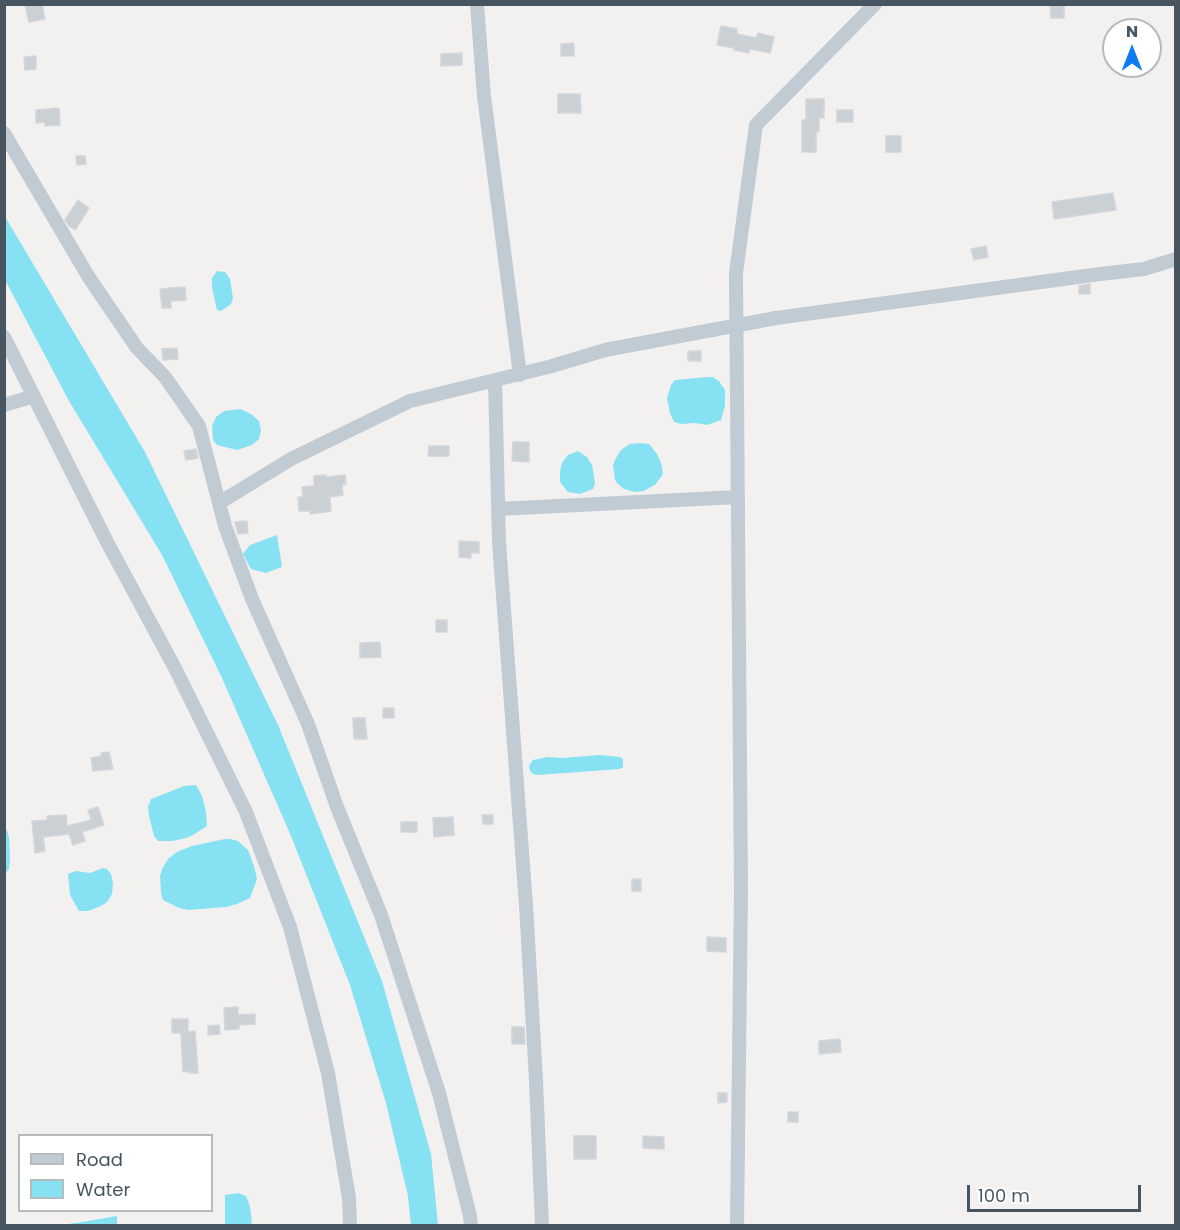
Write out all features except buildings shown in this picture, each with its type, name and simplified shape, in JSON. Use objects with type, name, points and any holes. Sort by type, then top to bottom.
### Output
[{"type":"street","points":[[477,4],[484,96],[520,375]]},
{"type":"street","points":[[737,1226],[741,890],[735,273],[756,125],[875,4]]},
{"type":"street","points":[[4,133],[88,276],[137,348],[165,377],[199,426],[225,526],[252,599],[308,724],[337,807],[381,915],[439,1093],[471,1226]]},
{"type":"street","points":[[219,503],[291,459],[410,402],[520,375],[605,350],[776,318],[1144,269],[1176,259]]},
{"type":"street","points":[[4,337],[107,542],[176,670],[246,812],[290,927],[328,1073],[349,1198],[350,1226]]},
{"type":"street","points":[[495,381],[499,542],[526,905],[542,1226]]},
{"type":"street","points":[[4,405],[34,396]]},
{"type":"street","points":[[498,509],[738,497]]},
{"type":"water","points":[[4,215],[145,452],[278,725],[382,981],[431,1154],[438,1225],[411,1225],[408,1196],[386,1103],[350,985],[291,836],[222,678],[162,555],[69,401],[5,280]]},
{"type":"water","points":[[217,271],[225,272],[230,279],[233,298],[231,304],[221,311],[217,310],[212,288],[212,278]]},
{"type":"water","points":[[713,377],[725,390],[725,406],[721,420],[707,425],[674,422],[667,398],[675,380]]},
{"type":"water","points":[[241,409],[259,421],[261,431],[259,439],[252,445],[237,450],[217,445],[213,440],[212,426],[216,417],[224,411]]},
{"type":"water","points":[[630,444],[649,444],[657,454],[663,474],[656,484],[644,491],[635,492],[624,489],[618,484],[615,480],[613,465],[621,450]]},
{"type":"water","points":[[578,451],[587,457],[592,465],[595,483],[593,489],[580,494],[568,492],[560,482],[562,463],[568,455]]},
{"type":"water","points":[[277,535],[282,567],[266,573],[251,569],[243,554],[250,545]]},
{"type":"water","points":[[600,755],[620,757],[623,759],[623,767],[537,775],[530,771],[529,766],[533,760],[548,757]]},
{"type":"water","points":[[196,785],[202,796],[207,826],[186,838],[158,841],[154,836],[149,816],[148,807],[151,799],[184,786]]},
{"type":"water","points":[[4,822],[9,837],[10,859],[9,869],[5,874]]},
{"type":"water","points":[[225,839],[238,841],[248,850],[257,879],[250,898],[226,907],[188,910],[163,900],[160,876],[168,859],[177,852],[192,846]]},
{"type":"water","points":[[103,868],[111,874],[112,894],[101,906],[88,911],[79,911],[70,895],[68,874],[76,871],[90,873]]},
{"type":"water","points":[[238,1193],[246,1196],[252,1223],[225,1225],[225,1195]]},
{"type":"water","points":[[117,1216],[117,1225],[60,1225],[76,1223]]}]
